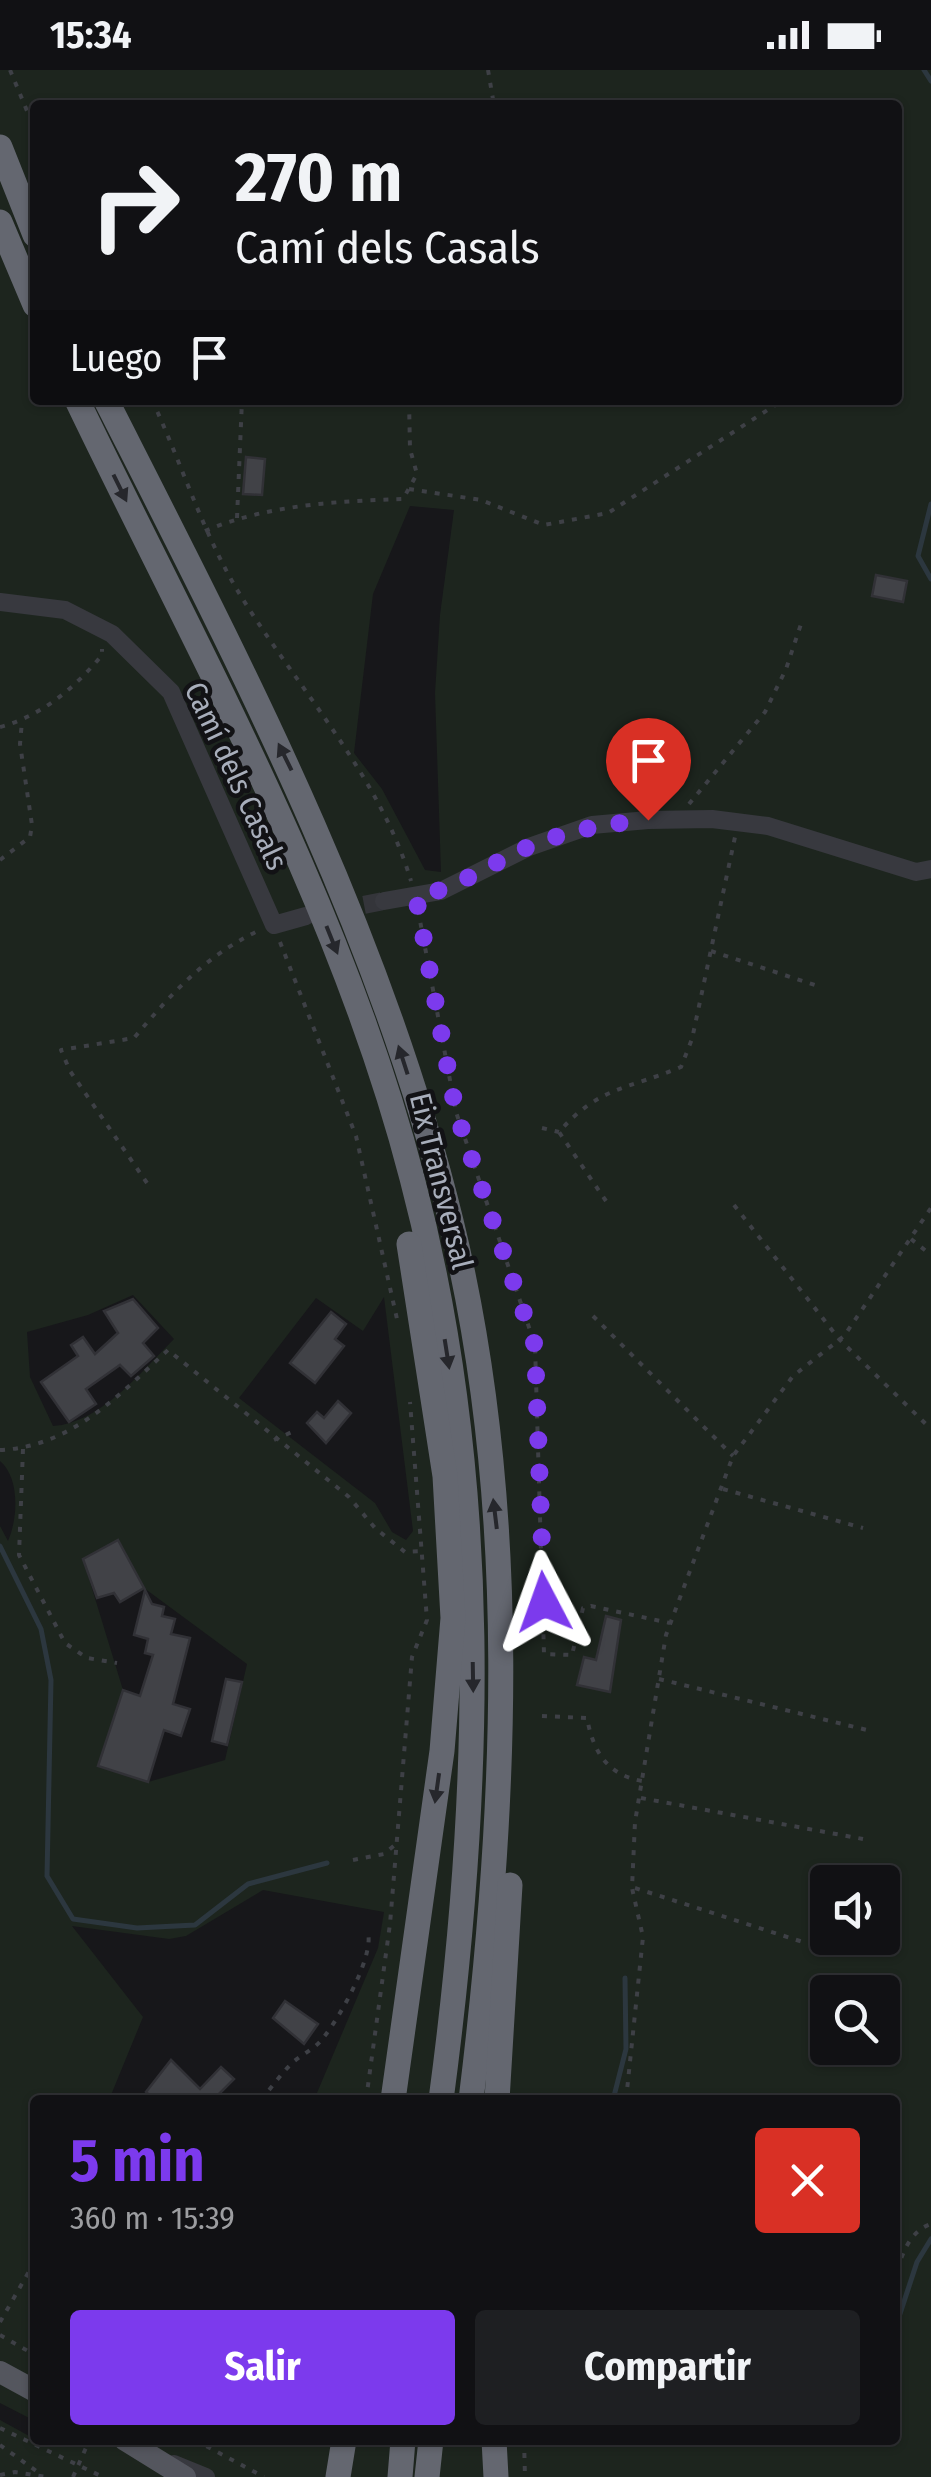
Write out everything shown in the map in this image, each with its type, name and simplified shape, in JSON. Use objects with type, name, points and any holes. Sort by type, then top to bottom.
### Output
[{"type":"highway","points":[[0,147],[30,222]]},
{"type":"highway","points":[[0,222],[30,293]]},
{"type":"highway","name":"Eix Transversal","points":[[80,405],[286,828],[336,950],[412,1178],[445,1340],[461,1446],[472,1570],[474,1726],[468,1873],[443,2095]]},
{"type":"highway","name":"Eix Transversal","points":[[108,405],[311,812],[358,926],[410,1080],[451,1222],[478,1364],[498,1540],[502,1731],[471,2095]]},
{"type":"highway","points":[[377,1067],[445,1476],[453,1618],[442,1751],[394,2095]]},
{"type":"highway","points":[[496,2095],[512,1860],[502,1731]]},
{"type":"highway","points":[[338,2477],[343,2445]]},
{"type":"highway","points":[[400,2477],[402,2445]]},
{"type":"highway","points":[[427,2477],[430,2445]]},
{"type":"highway","points":[[494,2445],[496,2477]]},
{"type":"main road","points":[[0,2372],[30,2388]]},
{"type":"main road","points":[[149,2457],[185,2477]]},
{"type":"street","name":"Camí dels Casals","points":[[0,602],[65,610],[102,629],[170,692],[274,925]]},
{"type":"street","points":[[384,902],[441,892],[529,847],[592,825],[678,820],[768,826],[916,872],[931,869]]},
{"type":"street","points":[[274,925],[306,916]]},
{"type":"street","points":[[149,2457],[206,2477]]},
{"type":"path","points":[[10,70],[30,118]]},
{"type":"path","points":[[488,70],[493,100]]},
{"type":"path","points":[[902,213],[910,212]]},
{"type":"path","points":[[154,405],[184,468],[205,531],[267,635],[380,799],[416,897],[456,1112],[535,1346],[544,1654],[572,1654],[583,1608],[591,1606],[670,1623]]},
{"type":"path","points":[[237,518],[242,405]]},
{"type":"path","points":[[205,531],[237,518],[403,499],[417,474],[410,449],[409,405]]},
{"type":"path","points":[[409,489],[480,500],[544,525],[608,513],[775,405]]},
{"type":"path","points":[[678,820],[765,712],[786,669],[802,622]]},
{"type":"path","points":[[0,727],[22,721],[86,674],[102,655],[102,629]]},
{"type":"path","points":[[0,860],[30,836],[32,824],[20,744],[22,721]]},
{"type":"path","points":[[559,1132],[588,1103],[612,1088],[640,1084],[681,1067],[692,1039],[737,822]]},
{"type":"path","points":[[147,1183],[70,1071],[61,1050],[134,1038],[180,983],[220,950],[274,925],[356,1136],[399,1325]]},
{"type":"path","points":[[711,951],[821,987]]},
{"type":"path","points":[[542,1128],[559,1132],[606,1201]]},
{"type":"path","points":[[734,1205],[839,1339],[931,1429]]},
{"type":"path","points":[[626,2095],[642,1937],[632,1888],[640,1797],[670,1623],[733,1456],[793,1376],[839,1339],[875,1295],[931,1208]]},
{"type":"path","points":[[910,1239],[931,1254]]},
{"type":"path","points":[[593,1316],[733,1456]]},
{"type":"path","points":[[0,1450],[23,1449],[91,1420],[168,1350],[274,1440],[350,1497],[375,1528],[404,1552],[424,1550]]},
{"type":"path","points":[[367,2095],[410,1718],[412,1657],[427,1620],[410,1396]]},
{"type":"path","points":[[274,1440],[292,1432]]},
{"type":"path","points":[[23,1449],[19,1555],[64,1643],[87,1658],[117,1663]]},
{"type":"path","points":[[722,1489],[862,1528]]},
{"type":"path","points":[[659,1678],[868,1730]]},
{"type":"path","points":[[542,1716],[586,1718],[592,1748],[620,1777],[642,1782]]},
{"type":"path","points":[[640,1797],[863,1839]]},
{"type":"path","points":[[353,1860],[384,1854],[396,1844]]},
{"type":"path","points":[[632,1888],[806,1943]]},
{"type":"path","points":[[265,2095],[294,2061],[320,2042],[340,2014],[366,1957],[370,1942],[367,1930]]},
{"type":"path","points":[[900,2259],[922,2227],[931,2224]]},
{"type":"path","points":[[0,2322],[30,2269]]},
{"type":"path","points":[[0,2335],[30,2352]]},
{"type":"path","points":[[0,2428],[30,2442]]},
{"type":"path","points":[[37,2445],[103,2477]]},
{"type":"path","points":[[73,2477],[88,2445]]},
{"type":"path","points":[[204,2445],[264,2477]]},
{"type":"path","points":[[524,2445],[525,2477]]},
{"type":"path","points":[[0,2446],[46,2477]]},
{"type":"path","points":[[0,2475],[39,2473]]},
{"type":"shaded area","points":[[0,70],[931,70],[931,2477],[0,2477],[0,2420],[30,2436],[30,2445],[900,2445],[900,2095],[316,2095],[378,1948],[384,1912],[263,1890],[186,1936],[169,1939],[72,1926],[143,2017],[111,2095],[30,2095],[30,2418],[0,2403],[0,1526],[8,1541],[14,1521],[11,1477],[0,1461]],"holes":[[[410,506],[454,510],[440,615],[435,693],[441,872],[425,870],[382,789],[354,753],[373,594]],[[133,1295],[174,1339],[104,1406],[71,1423],[53,1426],[30,1377],[27,1332],[88,1315]],[[384,1297],[413,1531],[406,1540],[392,1532],[375,1503],[239,1398],[316,1298],[363,1331]],[[118,1540],[144,1588],[247,1664],[225,1760],[148,1782],[99,1766],[123,1690],[83,1559]]]},
{"type":"building","points":[[246,457],[265,459],[262,495],[243,494]]},
{"type":"building","points":[[876,575],[907,581],[903,602],[872,596]]},
{"type":"building","points":[[133,1299],[158,1328],[143,1343],[154,1356],[131,1376],[120,1365],[86,1389],[96,1404],[69,1422],[41,1382],[78,1356],[71,1345],[83,1337],[95,1354],[118,1333],[104,1311]]},
{"type":"building","points":[[331,1312],[346,1324],[335,1339],[344,1346],[315,1383],[290,1363]]},
{"type":"building","points":[[338,1401],[351,1413],[326,1443],[307,1423],[317,1412],[324,1418]]},
{"type":"building","points":[[118,1540],[144,1588],[120,1602],[114,1593],[97,1598],[83,1559]]},
{"type":"building","points":[[145,1590],[152,1604],[164,1607],[162,1616],[175,1619],[171,1634],[190,1638],[173,1704],[190,1709],[181,1736],[164,1730],[148,1782],[98,1766],[123,1690],[140,1696],[153,1655],[145,1653],[148,1639],[134,1635]]},
{"type":"building","points":[[606,1616],[621,1620],[610,1692],[577,1685],[584,1657],[596,1660]]},
{"type":"building","points":[[226,1679],[242,1682],[227,1745],[212,1741]]},
{"type":"building","points":[[285,2001],[318,2024],[304,2044],[273,2018]]},
{"type":"building","points":[[171,2060],[200,2089],[221,2067],[234,2079],[218,2095],[146,2092]]},
{"type":"waterway","points":[[924,70],[931,81]]},
{"type":"waterway","points":[[931,504],[918,556],[931,579]]},
{"type":"waterway","points":[[0,1546],[41,1629],[51,1680],[47,1876],[73,1919],[137,1928],[195,1925],[248,1884],[327,1863]]},
{"type":"waterway","points":[[614,2095],[626,2049],[625,1978]]},
{"type":"waterway","points":[[900,2314],[917,2262],[931,2239]]},
{"type":"tunnel","points":[[311,915],[384,901]]},
{"type":"route","points":[[544,1602],[535,1346],[456,1112],[416,897],[441,892],[529,847],[592,825],[648,820]]}]
